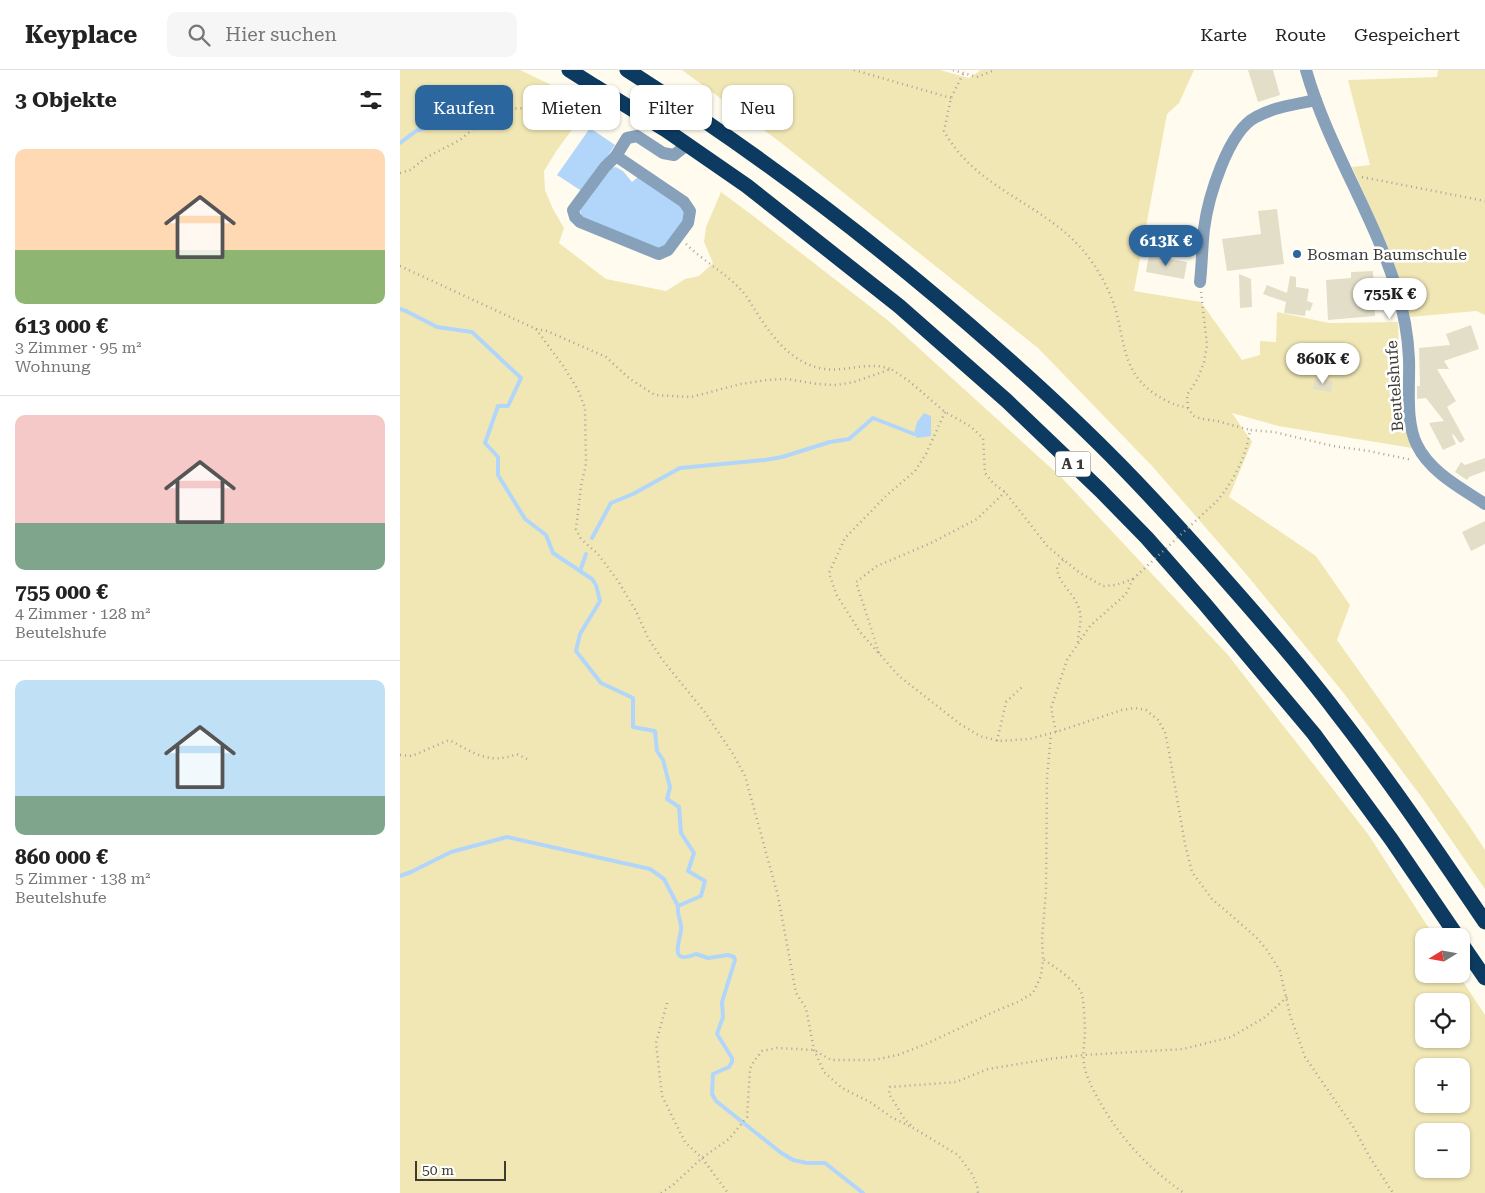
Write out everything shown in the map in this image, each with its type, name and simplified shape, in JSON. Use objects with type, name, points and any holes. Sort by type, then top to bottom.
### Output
[{"type":"highway","name":"A 1","points":[[569,70],[688,144],[747,186],[929,331],[1048,440],[1140,531],[1204,603],[1314,734],[1391,839],[1452,928]]},
{"type":"highway","name":"A 1","points":[[627,70],[678,102],[812,197],[918,280],[1026,375],[1120,465],[1168,515],[1282,644],[1336,711],[1436,850],[1485,922]]},
{"type":"highway","points":[[1470,956],[1485,978]]},
{"type":"street","name":"Beutelshufe","points":[[1306,70],[1316,100],[1381,248],[1397,292],[1406,332],[1411,426],[1416,444],[1426,461],[1458,487],[1485,504]]},
{"type":"street","points":[[1200,282],[1204,229],[1208,206],[1228,150],[1236,136],[1255,117],[1287,106],[1316,100]]},
{"type":"street","points":[[616,156],[684,202],[690,211],[690,219],[680,238],[668,250],[659,254],[580,222],[575,217],[573,210],[605,167],[616,156],[627,138],[637,136],[663,153],[674,155],[688,144]]},
{"type":"path","points":[[854,70],[951,98]]},
{"type":"path","points":[[953,70],[977,77],[996,70]]},
{"type":"path","points":[[963,74],[951,98],[944,131],[953,147],[980,174],[1046,218],[1067,234],[1082,249],[1097,270],[1117,313],[1127,360],[1141,381],[1155,394],[1176,405],[1188,408],[1195,416],[1250,430],[1274,432],[1333,446],[1369,450],[1412,460],[1426,461]]},
{"type":"path","points":[[400,174],[460,140],[493,112],[523,107]]},
{"type":"path","points":[[1348,174],[1485,201]]},
{"type":"path","points":[[680,238],[742,291],[770,334],[794,358],[818,368],[842,370],[863,365],[878,365],[891,369],[910,381],[944,412],[970,426],[983,438],[985,473],[994,484],[1005,492],[1048,546],[1063,560],[1080,573],[1103,586],[1116,585],[1133,579]]},
{"type":"path","points":[[400,266],[536,329],[547,331],[606,356],[630,379],[655,395],[691,397],[732,386],[766,380],[787,379],[818,384],[836,384],[854,382],[891,369]]},
{"type":"path","points":[[1188,408],[1187,395],[1198,378],[1204,362],[1207,345],[1200,282]]},
{"type":"path","points":[[536,329],[564,367],[578,390],[585,408],[587,429],[586,464],[581,486],[576,529],[581,539],[597,553],[618,580],[636,611],[648,638],[664,662],[704,711],[744,776],[778,896],[796,993],[806,1008],[814,1050],[824,1072],[842,1088],[870,1102],[891,1117],[916,1129],[958,1155],[972,1174],[978,1193]]},
{"type":"path","points":[[944,412],[926,454],[915,471],[845,538],[829,573],[836,594],[860,632],[899,676],[960,724],[980,736],[997,741],[1029,739],[1051,734],[1106,714],[1128,709],[1146,710],[1158,720],[1164,732],[1169,752],[1192,872],[1212,899],[1249,931],[1267,950],[1280,971],[1290,1015],[1305,1057],[1349,1121],[1393,1193]]},
{"type":"path","points":[[1056,732],[1051,708],[1066,660],[1090,626],[1106,614],[1126,594],[1133,579],[1217,501],[1239,468],[1247,446],[1250,430]]},
{"type":"path","points":[[880,654],[856,582],[877,566],[977,520],[1005,492]]},
{"type":"path","points":[[1063,560],[1057,566],[1057,572],[1072,595],[1080,613],[1078,644]]},
{"type":"path","points":[[997,741],[1006,702],[1022,687]]},
{"type":"path","points":[[661,1193],[674,1185],[702,1158],[729,1139],[747,1117],[750,1069],[762,1051],[777,1048],[814,1050],[831,1060],[873,1060],[898,1055],[1018,1002],[1034,992],[1041,976],[1043,959],[1042,939],[1046,891],[1047,777],[1051,734]]},
{"type":"path","points":[[400,755],[412,756],[449,740],[492,760],[505,759],[517,754],[529,760]]},
{"type":"path","points":[[1043,959],[1064,973],[1081,992],[1085,1032],[1083,1055],[1085,1070],[1094,1091],[1118,1132],[1138,1155],[1184,1193]]},
{"type":"path","points":[[916,1129],[905,1120],[889,1094],[890,1087],[956,1082],[988,1069],[1083,1055],[1183,1049],[1231,1037],[1264,1018],[1287,997]]},
{"type":"path","points":[[667,1003],[656,1043],[662,1096],[685,1142],[702,1158],[728,1193]]},
{"type":"shaded area","points":[[400,70],[520,70],[551,85],[523,85],[523,130],[572,130],[544,171],[545,190],[564,228],[559,243],[606,279],[666,291],[685,279],[699,276],[713,263],[704,242],[706,227],[721,192],[890,322],[1062,478],[1228,655],[1368,834],[1429,928],[1415,928],[1415,983],[1464,983],[1485,1015],[1485,1193],[400,1193]]},
{"type":"shaded area","points":[[682,70],[940,70],[969,78],[981,70],[1194,70],[1179,103],[1167,114],[1134,291],[1201,302],[1242,360],[1260,355],[1260,341],[1276,342],[1277,312],[1329,323],[1398,322],[1402,401],[1407,433],[1412,448],[1278,426],[1232,413],[1252,442],[1229,497],[1316,556],[1350,605],[1337,640],[1485,850],[1485,889],[1423,799],[1342,691],[1246,574],[1153,467],[1038,348],[764,130],[793,130],[793,85],[722,85],[722,99],[712,92],[712,85],[702,85]]},
{"type":"shaded area","points":[[1438,70],[1485,70],[1485,315],[1476,311],[1410,317],[1389,250],[1352,167],[1370,165],[1348,80],[1437,77]]},
{"type":"water","points":[[589,130],[593,130],[615,145],[583,192],[557,175]]},
{"type":"water","points":[[616,167],[623,171],[632,182],[639,176],[683,206],[686,217],[662,249],[586,221],[581,215],[580,209],[611,168]]},
{"type":"water","points":[[924,413],[931,416],[931,436],[917,438],[914,434],[917,422]]},
{"type":"building","points":[[1248,70],[1273,70],[1280,95],[1258,102]]},
{"type":"building","points":[[1277,209],[1284,264],[1227,271],[1222,239],[1261,234],[1258,211]]},
{"type":"building","points":[[1149,255],[1187,262],[1184,279],[1146,272]]},
{"type":"building","points":[[1373,271],[1375,316],[1328,320],[1326,280],[1351,278],[1351,272]]},
{"type":"building","points":[[1239,274],[1251,279],[1252,307],[1240,308]]},
{"type":"building","points":[[1290,276],[1296,277],[1296,287],[1309,289],[1307,301],[1313,303],[1310,311],[1306,310],[1305,316],[1284,313],[1286,302],[1263,294],[1267,285],[1287,293]]},
{"type":"building","points":[[1471,325],[1479,349],[1444,361],[1449,369],[1437,369],[1456,401],[1447,407],[1465,440],[1460,443],[1453,434],[1456,444],[1443,450],[1429,423],[1444,421],[1426,398],[1417,399],[1417,386],[1420,386],[1419,348],[1450,345],[1446,334]]},
{"type":"building","points":[[1315,378],[1333,381],[1331,392],[1313,389]]},
{"type":"building","points":[[1485,458],[1485,471],[1469,477],[1467,480],[1455,472],[1461,462],[1465,465]]},
{"type":"building","points":[[1485,521],[1485,544],[1471,551],[1462,532]]},
{"type":"waterway","points":[[400,143],[419,130]]},
{"type":"waterway","points":[[400,309],[437,327],[472,332],[521,378],[508,406],[498,406],[485,443],[498,457],[498,475],[525,519],[546,535],[553,553],[592,579],[596,585],[600,601],[580,634],[576,651],[601,683],[633,698],[633,727],[655,731],[657,751],[663,760],[670,787],[667,799],[679,807],[681,833],[694,853],[688,871],[705,881],[701,896],[678,906],[681,926],[678,953],[681,957],[696,954],[708,958],[728,955],[734,957],[735,960],[722,1002],[723,1017],[717,1034],[732,1058],[732,1062],[729,1067],[713,1074],[712,1094],[716,1101],[780,1152],[793,1160],[807,1163],[825,1163],[863,1193]]},
{"type":"waterway","points":[[592,538],[611,503],[633,494],[680,468],[782,457],[830,442],[849,439],[873,418],[914,434],[919,433]]},
{"type":"waterway","points":[[580,571],[586,554]]},
{"type":"waterway","points":[[400,876],[451,852],[507,837],[650,869],[664,879],[678,906]]},
{"type":"place","name":"Bosman Baumschule","points":[[1297,254]]}]
